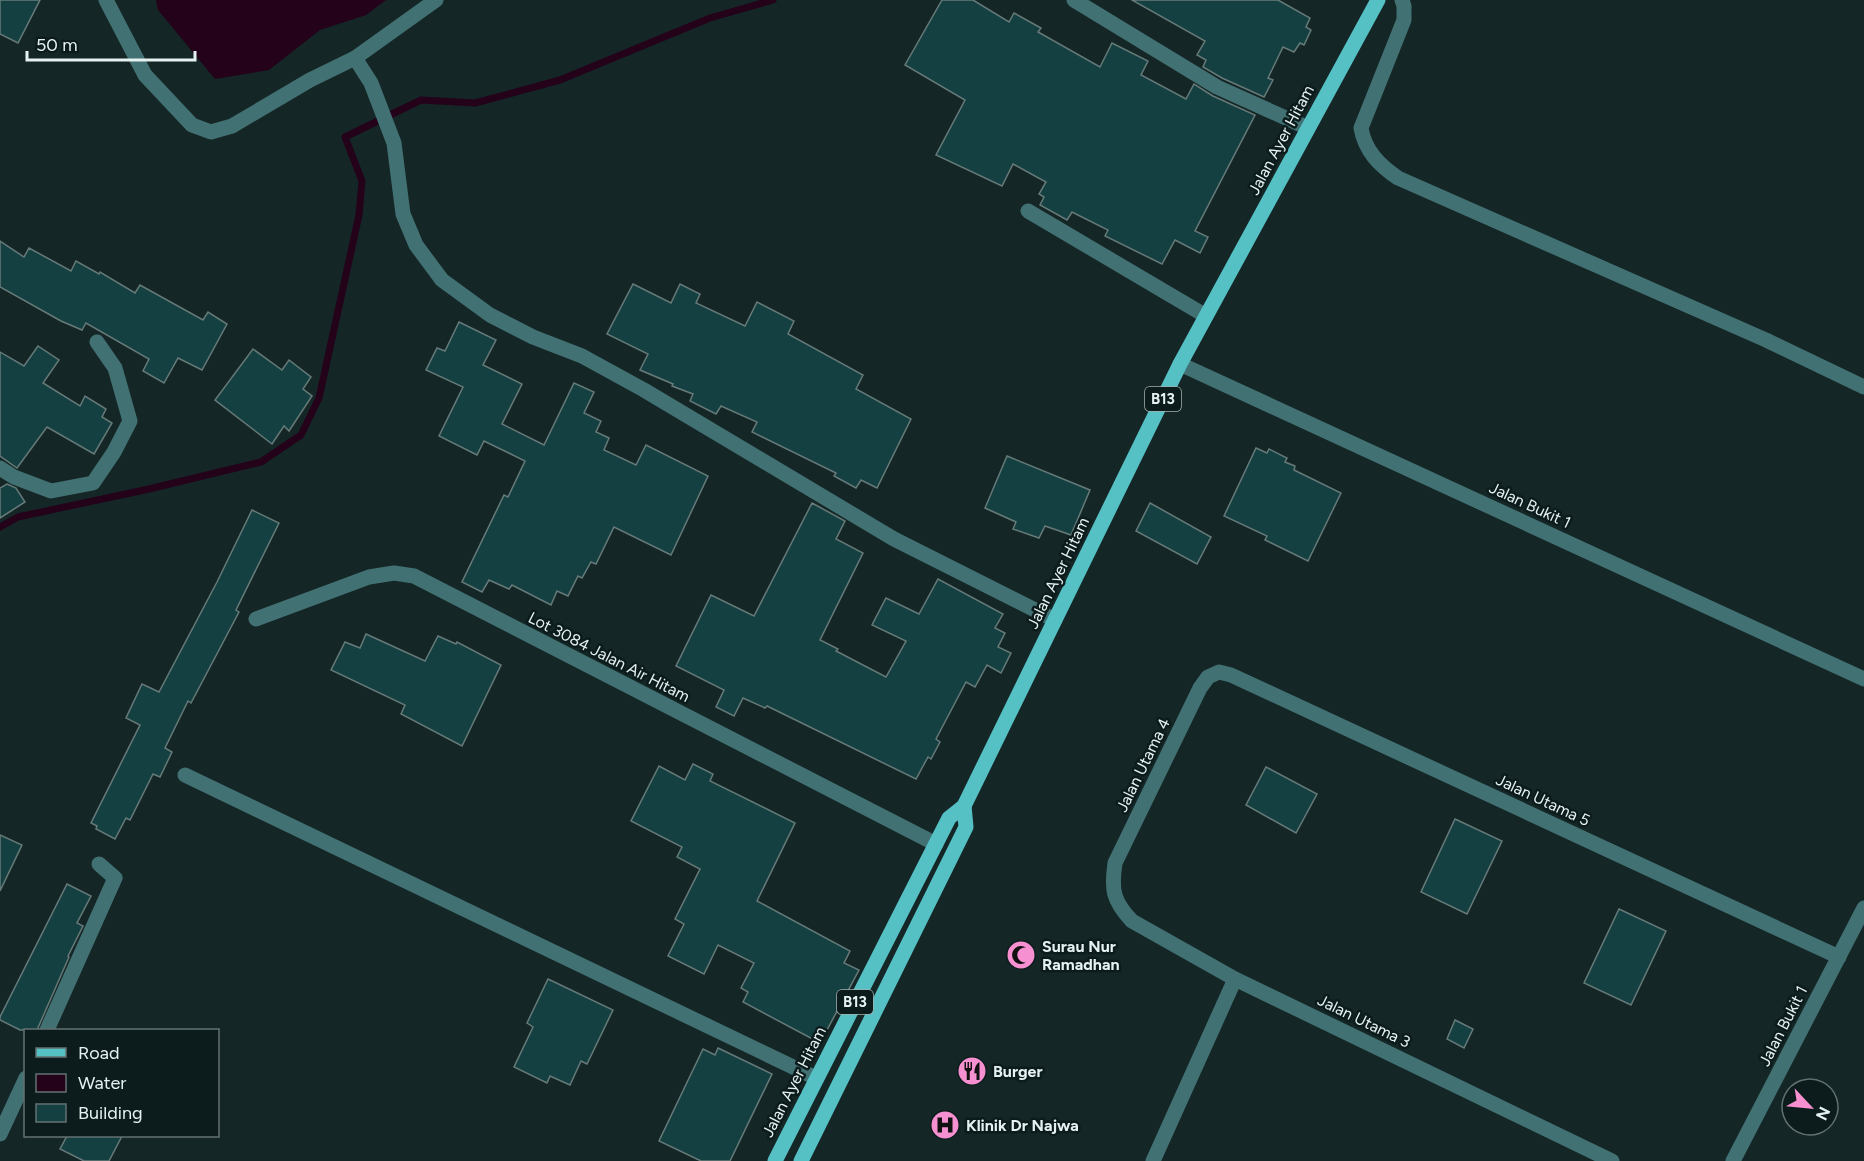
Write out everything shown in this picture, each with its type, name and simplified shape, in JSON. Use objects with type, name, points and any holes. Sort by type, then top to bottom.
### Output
[{"type":"main road","name":"Jalan Ayer Hitam","points":[[775,1161],[949,818],[964,806],[1180,364],[1378,0]]},
{"type":"main road","points":[[801,1161],[966,827],[964,806]]},
{"type":"street","points":[[106,0],[145,75],[192,125],[211,132],[232,126],[310,80],[355,58],[436,0]]},
{"type":"street","points":[[1074,0],[1217,87],[1308,128]]},
{"type":"street","points":[[1402,0],[1404,20],[1361,128],[1363,141],[1383,168],[1398,178],[1766,340],[1864,387]]},
{"type":"street","points":[[355,58],[371,83],[394,143],[404,214],[416,245],[442,280],[490,315],[533,337],[582,356],[644,390],[917,551],[1055,620]]},
{"type":"street","points":[[1028,211],[1206,316]]},
{"type":"street","points":[[0,468],[14,477],[51,491],[93,483],[114,452],[130,421],[115,369],[97,342]]},
{"type":"street","name":"Jalan Bukit 1","points":[[1180,364],[1864,679]]},
{"type":"street","name":"Lot 3084 Jalan Air Hitam","points":[[256,619],[369,577],[394,573],[414,576],[936,844]]},
{"type":"street","name":"Jalan Utama 4","points":[[1114,895],[1115,863],[1200,688],[1208,677],[1218,672],[1231,675]]},
{"type":"street","name":"Jalan Utama 5","points":[[1231,675],[1839,957]]},
{"type":"street","points":[[185,775],[816,1078]]},
{"type":"street","points":[[47,1029],[116,878],[99,864]]},
{"type":"street","name":"Jalan Utama 3","points":[[1114,895],[1121,910],[1132,921],[1235,979],[1612,1161]]},
{"type":"street","name":"Jalan Bukit 1","points":[[1733,1161],[1864,908]]},
{"type":"street","points":[[1153,1161],[1235,979]]},
{"type":"street","points":[[0,1134],[24,1082]]},
{"type":"water","points":[[156,0],[386,0],[366,15],[320,30],[269,70],[215,79],[158,10]]},
{"type":"building","points":[[0,0],[40,0],[18,43],[0,34]]},
{"type":"building","points":[[942,0],[973,0],[1009,22],[1014,13],[1041,28],[1038,32],[1100,67],[1112,43],[1148,61],[1141,75],[1186,99],[1194,84],[1213,96],[1255,115],[1195,231],[1208,237],[1200,253],[1175,240],[1162,264],[1105,236],[1108,230],[1072,212],[1067,220],[1040,205],[1044,197],[1039,194],[1046,182],[1013,164],[1002,186],[936,155],[965,100],[905,65]]},
{"type":"building","points":[[1132,0],[1278,0],[1310,18],[1306,27],[1311,30],[1304,45],[1300,43],[1294,52],[1283,47],[1268,78],[1273,80],[1264,97],[1203,67],[1206,60],[1197,55],[1205,41]]},
{"type":"building","points":[[0,241],[24,257],[29,248],[71,271],[76,261],[135,293],[140,285],[203,320],[208,312],[227,324],[202,370],[178,358],[164,383],[143,371],[149,359],[86,323],[82,330],[0,287]]},
{"type":"building","points":[[633,284],[671,303],[680,284],[700,294],[696,303],[745,326],[757,302],[794,321],[788,334],[863,375],[856,389],[911,419],[877,488],[861,480],[856,488],[834,476],[836,473],[752,432],[757,422],[721,406],[716,414],[690,401],[693,394],[640,370],[648,354],[607,334]]},
{"type":"building","points":[[459,322],[496,340],[483,365],[522,384],[502,424],[544,445],[574,383],[594,392],[584,413],[601,421],[596,432],[609,438],[604,450],[636,465],[646,445],[708,476],[671,555],[614,527],[596,564],[591,562],[582,578],[578,576],[568,596],[557,591],[551,605],[512,585],[509,589],[489,580],[482,592],[462,582],[504,495],[508,497],[525,461],[484,441],[477,455],[439,436],[463,387],[426,370],[437,348],[445,351]]},
{"type":"building","points":[[38,346],[59,360],[43,383],[80,406],[85,396],[106,409],[102,417],[112,423],[94,454],[47,427],[17,468],[0,456],[0,352],[24,366]]},
{"type":"building","points":[[253,349],[282,370],[289,360],[311,377],[303,389],[312,396],[289,431],[284,426],[272,444],[215,400]]},
{"type":"building","points":[[1256,448],[1267,453],[1269,449],[1287,458],[1285,462],[1295,466],[1294,470],[1341,493],[1308,561],[1265,540],[1267,536],[1224,516]]},
{"type":"building","points":[[1007,456],[1090,490],[1071,535],[1045,526],[1039,538],[1013,529],[1016,522],[985,508]]},
{"type":"building","points":[[7,484],[16,488],[25,502],[0,518],[0,488]]},
{"type":"building","points":[[812,503],[845,521],[836,539],[863,553],[820,640],[838,649],[836,651],[886,677],[906,641],[872,625],[886,598],[919,614],[938,579],[1003,614],[995,628],[1005,633],[998,647],[1011,653],[1001,673],[987,665],[975,687],[966,682],[936,739],[940,742],[931,759],[928,757],[916,779],[767,706],[765,708],[743,698],[734,716],[716,707],[724,690],[676,666],[711,595],[754,616]]},
{"type":"building","points":[[1150,503],[1211,537],[1197,564],[1136,531]]},
{"type":"building","points":[[252,510],[279,523],[236,610],[239,612],[191,703],[188,701],[165,748],[172,752],[160,777],[153,774],[130,820],[126,818],[115,839],[96,829],[97,826],[91,823],[140,725],[126,718],[142,684],[159,692]]},
{"type":"building","points":[[366,634],[425,661],[438,636],[456,644],[457,642],[501,665],[462,746],[401,714],[405,705],[331,670],[345,642],[360,648]]},
{"type":"building","points":[[693,764],[713,774],[710,781],[795,823],[757,901],[850,951],[844,963],[859,970],[820,1043],[743,1002],[748,992],[741,988],[754,963],[718,945],[704,974],[668,956],[684,924],[675,919],[700,869],[677,857],[682,847],[631,821],[659,766],[685,780]]},
{"type":"building","points":[[1266,767],[1317,794],[1296,833],[1246,805]]},
{"type":"building","points":[[1455,819],[1502,841],[1467,914],[1421,892]]},
{"type":"building","points":[[0,835],[22,845],[0,891]]},
{"type":"building","points":[[67,884],[91,896],[77,923],[83,926],[37,1029],[20,1030],[0,1020]]},
{"type":"building","points":[[1619,909],[1666,931],[1631,1005],[1584,983]]},
{"type":"building","points":[[548,979],[613,1010],[587,1064],[581,1061],[570,1085],[550,1076],[547,1083],[514,1067],[533,1027],[527,1023]]},
{"type":"building","points":[[1455,1020],[1473,1029],[1464,1048],[1447,1039]]},
{"type":"building","points":[[718,1048],[772,1074],[730,1161],[701,1161],[659,1141],[703,1049],[715,1055]]},
{"type":"building","points":[[66,1137],[121,1137],[109,1161],[84,1161],[60,1149]]},
{"type":"waterway","points":[[0,527],[18,517],[261,462],[301,435],[319,398],[359,215],[362,181],[345,137],[421,100],[475,103],[560,80],[710,18],[773,0]]},
{"type":"place","name":"Surau Nur Ramadhan","points":[[1021,955]]},
{"type":"place","name":"Burger","points":[[972,1071]]},
{"type":"place","name":"Klinik Dr Najwa","points":[[945,1125]]}]
